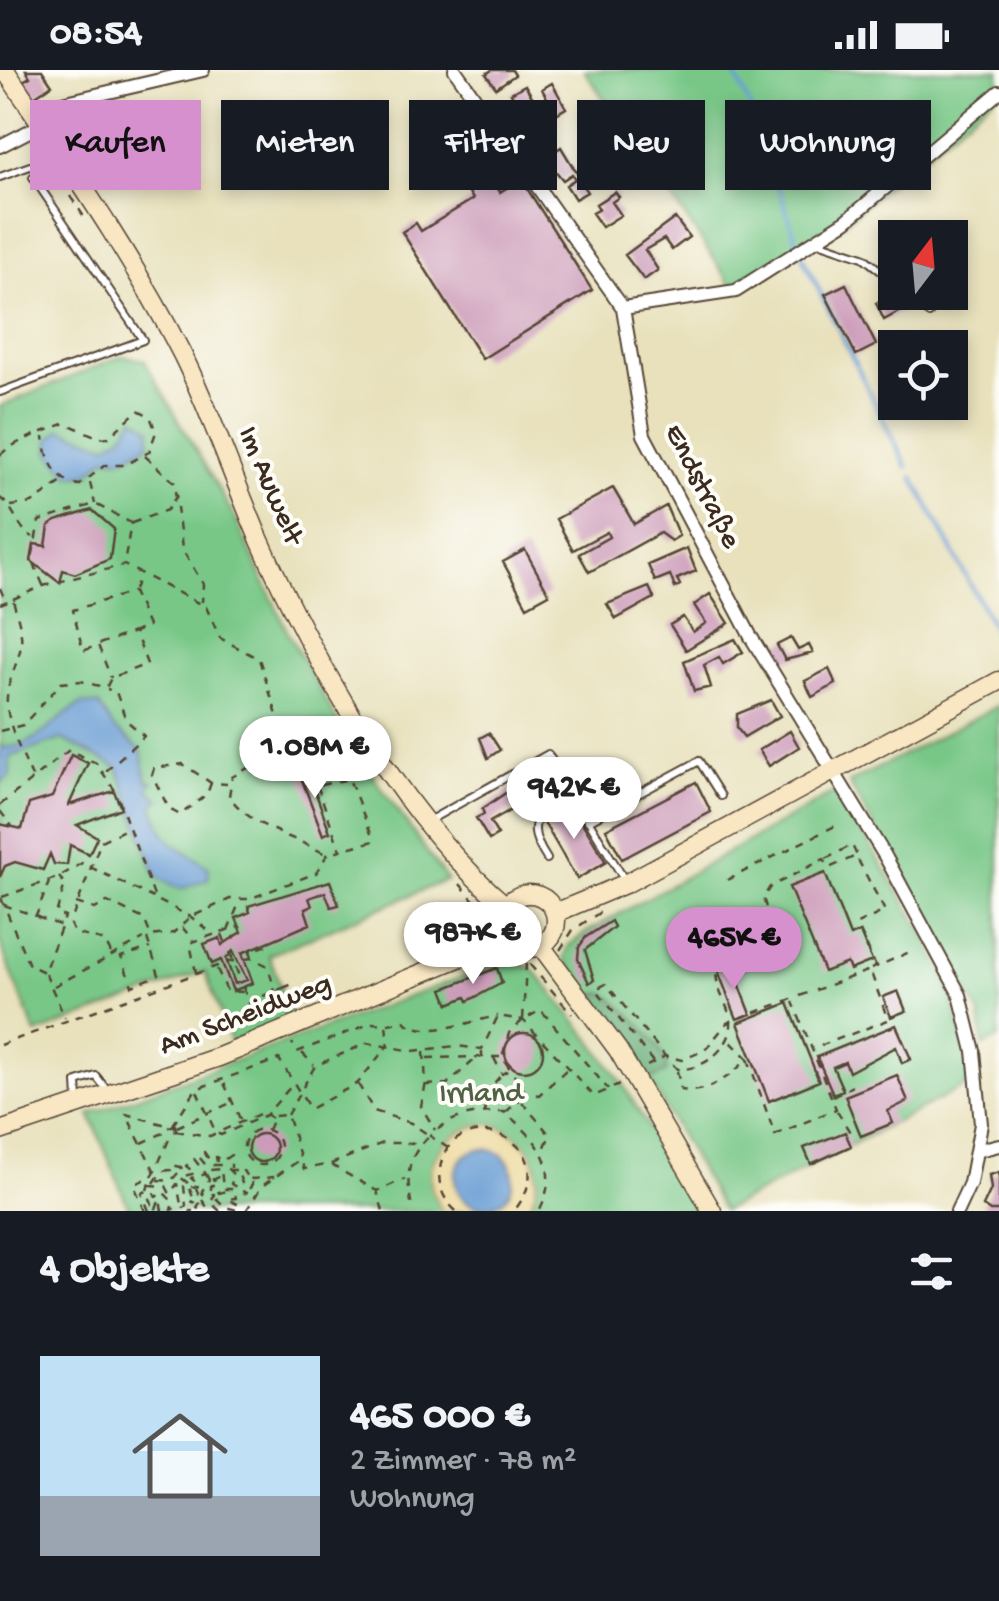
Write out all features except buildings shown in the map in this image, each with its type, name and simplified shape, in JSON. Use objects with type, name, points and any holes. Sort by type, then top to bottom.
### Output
[{"type":"main road","name":"Im Auwelt","points":[[6,70],[30,105]]},
{"type":"main road","name":"Im Auwelt","points":[[85,190],[140,274],[184,358],[310,644],[370,740],[428,821],[461,864],[506,906]]},
{"type":"main road","points":[[556,914],[626,883],[999,681]]},
{"type":"main road","points":[[529,894],[546,900],[556,914],[554,932],[540,946],[523,948],[507,938],[501,923],[506,906],[529,894]]},
{"type":"main road","name":"Am Scheidweg","points":[[0,1131],[263,1040],[507,938]]},
{"type":"main road","points":[[540,946],[618,1050],[712,1211]]},
{"type":"street","points":[[98,100],[203,70]]},
{"type":"street","name":"Endstraße","points":[[455,70],[623,308],[644,435],[751,636],[886,856],[960,995],[974,1051],[981,1124],[979,1150]]},
{"type":"street","points":[[623,308],[736,291],[846,221],[999,92]]},
{"type":"street","points":[[0,146],[30,123]]},
{"type":"street","points":[[956,1211],[979,1150],[999,1144]]},
{"type":"lane","points":[[0,177],[30,166]]},
{"type":"lane","points":[[0,392],[142,340],[42,190]]},
{"type":"lane","points":[[812,242],[844,247],[878,270]]},
{"type":"lane","points":[[925,310],[929,314]]},
{"type":"lane","points":[[428,821],[548,754],[626,883]]},
{"type":"lane","points":[[588,821],[699,761],[721,796]]},
{"type":"lane","points":[[547,859],[534,840],[538,815],[572,794]]},
{"type":"path","points":[[0,454],[22,440],[44,436],[65,422],[100,438],[109,437],[132,412],[144,411],[155,423],[156,432],[154,444],[144,456],[125,464],[105,465],[80,485],[64,480],[45,454],[44,436]]},
{"type":"path","points":[[144,456],[170,475],[178,494],[182,548],[203,584],[202,605],[220,638],[259,658],[285,740],[304,748],[340,850]]},
{"type":"path","points":[[11,506],[32,503],[64,480]]},
{"type":"path","points":[[89,481],[94,504]]},
{"type":"path","points":[[43,586],[32,559],[39,521],[94,504],[131,523],[167,510],[178,494]]},
{"type":"path","points":[[0,498],[11,506],[22,528],[36,538]]},
{"type":"path","points":[[124,565],[131,523]]},
{"type":"path","points":[[0,604],[43,586],[124,565],[202,605]]},
{"type":"path","points":[[133,592],[72,610],[83,651],[148,626],[133,592],[139,575]]},
{"type":"path","points":[[0,588],[6,601]]},
{"type":"path","points":[[14,599],[22,643],[8,685],[12,730],[34,781]]},
{"type":"path","points":[[106,688],[111,678],[148,664],[134,632]]},
{"type":"path","points":[[98,644],[111,678]]},
{"type":"path","points":[[0,731],[23,725],[61,683],[81,681],[106,688],[116,692],[126,720],[144,736],[104,772]]},
{"type":"path","points":[[211,783],[207,794],[180,814],[170,809],[152,775],[154,768],[184,764],[211,783],[228,784],[285,740]]},
{"type":"path","points":[[0,804],[69,750],[104,772],[116,792],[155,899]]},
{"type":"path","points":[[54,986],[99,964],[110,953],[149,937],[173,933],[191,916],[230,899],[241,899],[316,873],[327,855],[374,842],[350,780],[319,785]]},
{"type":"path","points":[[228,784],[228,796],[238,810],[271,832],[296,836],[327,855]]},
{"type":"path","points":[[0,811],[12,826]]},
{"type":"path","points":[[727,880],[839,824]]},
{"type":"path","points":[[110,953],[105,941],[70,929],[76,903],[108,834],[128,828]]},
{"type":"path","points":[[677,1069],[700,1065],[729,1040],[732,1023],[715,974],[718,964],[775,936],[763,898],[770,886],[852,845],[886,911],[857,924],[876,967]]},
{"type":"path","points":[[824,859],[829,868],[856,856]]},
{"type":"path","points":[[65,1018],[54,986],[44,972],[29,965],[1,897],[59,877],[82,863],[191,916],[214,934]]},
{"type":"path","points":[[44,972],[64,918],[56,914],[64,884],[59,877]]},
{"type":"path","points":[[36,916],[50,880]]},
{"type":"path","points":[[228,930],[241,899]]},
{"type":"path","points":[[76,903],[95,909],[107,902],[144,919],[159,975],[132,986],[121,958],[150,948]]},
{"type":"path","points":[[4,904],[62,926]]},
{"type":"path","points":[[181,926],[192,942],[196,973]]},
{"type":"path","points":[[192,942],[239,926]]},
{"type":"path","points":[[222,932],[226,944]]},
{"type":"path","points":[[267,941],[268,945],[250,951],[252,958],[270,970],[284,1024]]},
{"type":"path","points":[[643,1069],[665,1056],[682,1060],[705,1050],[727,1023],[914,950]]},
{"type":"path","points":[[230,952],[263,1040]]},
{"type":"path","points":[[0,1045],[233,960],[252,958]]},
{"type":"path","points":[[523,1020],[526,960]]},
{"type":"path","points":[[216,966],[234,994],[242,985]]},
{"type":"path","points":[[220,974],[236,968]]},
{"type":"path","points":[[812,1049],[888,1020],[870,970]]},
{"type":"path","points":[[230,983],[242,985]]},
{"type":"path","points":[[248,1000],[293,984]]},
{"type":"path","points":[[653,1062],[596,989],[606,984],[677,1069],[681,1090],[696,1092],[722,1082],[748,1059]]},
{"type":"path","points":[[792,1000],[850,1134]]},
{"type":"path","points":[[568,1068],[538,1095],[526,1093],[502,1057],[509,1033],[540,1010],[610,1091]]},
{"type":"path","points":[[426,1085],[447,1084],[480,1057],[498,1016]]},
{"type":"path","points":[[299,1051],[372,1023],[404,1021],[412,1028],[426,1030],[498,1016],[523,1020],[594,1096],[619,1084]]},
{"type":"path","points":[[147,1211],[142,1194],[152,1182],[173,1128],[196,1089],[279,1060],[310,1109],[358,1083],[388,1044],[386,1024]]},
{"type":"path","points":[[729,1040],[748,1059],[775,1135],[836,1109]]},
{"type":"path","points":[[292,1042],[315,1066]]},
{"type":"path","points":[[216,1133],[266,1114],[273,1118],[287,1115],[315,1066],[367,1043],[424,1052],[456,1046],[482,1050]]},
{"type":"path","points":[[424,1052],[426,1085],[421,1106],[435,1131]]},
{"type":"path","points":[[494,1057],[502,1074]]},
{"type":"path","points":[[425,1058],[502,1057]]},
{"type":"path","points":[[484,1112],[489,1089],[510,1070]]},
{"type":"path","points":[[224,1082],[241,1122]]},
{"type":"path","points":[[155,1172],[126,1114],[173,1128],[216,1133],[241,1128],[266,1114],[294,1083]]},
{"type":"path","points":[[358,1083],[374,1111],[411,1122],[448,1148]]},
{"type":"path","points":[[831,1097],[852,1086]]},
{"type":"path","points":[[196,1089],[216,1133]]},
{"type":"path","points":[[414,1211],[406,1178],[422,1143],[450,1118],[504,1112],[522,1102],[526,1093]]},
{"type":"path","points":[[141,1144],[233,1102]]},
{"type":"path","points":[[522,1102],[550,1135],[544,1149],[548,1176],[539,1211]]},
{"type":"path","points":[[504,1112],[544,1149]]},
{"type":"path","points":[[287,1115],[304,1169],[330,1164],[383,1143],[422,1143]]},
{"type":"path","points":[[268,1130],[273,1118]]},
{"type":"path","points":[[268,1130],[276,1136],[278,1155],[271,1162],[252,1162],[244,1144],[249,1134],[268,1130]]},
{"type":"path","points":[[456,1211],[440,1185],[440,1166],[448,1148],[462,1136],[481,1130],[500,1133],[516,1143],[527,1158],[531,1177],[526,1196],[514,1211]]},
{"type":"path","points":[[206,1174],[204,1195],[214,1194],[225,1207],[237,1210],[239,1206],[227,1199],[246,1193],[232,1184],[234,1175],[226,1171],[214,1164],[208,1152],[200,1157],[210,1170],[226,1171],[237,1170],[243,1186],[250,1188],[252,1184],[243,1171],[252,1178],[275,1177]]},
{"type":"path","points":[[217,1162],[216,1156],[221,1156],[222,1162],[231,1155],[220,1184],[234,1189],[235,1195]]},
{"type":"path","points":[[184,1176],[197,1172],[186,1166],[194,1158],[214,1180],[226,1171]]},
{"type":"path","points":[[246,1211],[262,1186],[300,1160]]},
{"type":"path","points":[[330,1164],[377,1192],[384,1211]]},
{"type":"path","points":[[152,1182],[172,1166],[181,1167],[181,1182],[196,1187]]},
{"type":"path","points":[[147,1211],[134,1185],[171,1181],[178,1173]]},
{"type":"path","points":[[206,1174],[192,1178],[192,1183],[199,1182],[197,1208],[212,1210]]},
{"type":"path","points":[[377,1192],[406,1178]]},
{"type":"path","points":[[152,1182],[158,1188],[166,1186],[168,1195]]},
{"type":"path","points":[[152,1182],[156,1197],[164,1192],[174,1202],[171,1210],[175,1208]]},
{"type":"path","points":[[168,1195],[176,1184],[182,1209],[186,1206],[184,1186],[189,1186]]},
{"type":"path","points":[[211,1190],[210,1185],[216,1184],[219,1194],[230,1194],[229,1189]]},
{"type":"path","points":[[189,1186],[189,1200],[195,1203]]},
{"type":"path","points":[[147,1191],[155,1211],[160,1199],[162,1211]]},
{"type":"path","points":[[212,1210],[216,1198]]},
{"type":"path","points":[[200,1200],[206,1200],[212,1210]]},
{"type":"green space","points":[[584,70],[999,70],[999,92],[931,149],[931,100],[725,100],[725,190],[883,190],[846,221],[736,291],[667,190],[705,190],[705,100],[605,100]]},
{"type":"green space","points":[[122,356],[144,360],[233,514],[288,633],[350,744],[447,880],[269,955],[292,1018],[231,1043],[205,971],[36,1034],[0,944],[0,406]]},
{"type":"green space","points":[[999,705],[999,1038],[983,1046],[980,1014],[849,783]]},
{"type":"green space","points":[[837,791],[923,931],[950,988],[973,1082],[723,1211],[632,1050],[564,959],[568,946],[587,932]]},
{"type":"green space","name":"Irrland","points":[[503,962],[532,968],[589,1037],[622,1083],[698,1211],[130,1211],[90,1114]]},
{"type":"green space","points":[[605,993],[653,1040],[667,1072],[650,1080],[591,994]]},
{"type":"sand","points":[[490,1124],[516,1136],[533,1157],[537,1183],[526,1211],[443,1211],[431,1181],[438,1153],[459,1133]]},
{"type":"water","points":[[135,417],[151,429],[149,444],[125,458],[105,458],[88,474],[70,476],[49,452],[50,439],[61,429],[107,445],[122,436]]},
{"type":"water","points":[[82,704],[99,705],[114,728],[141,750],[147,780],[152,782],[148,790],[160,799],[153,805],[164,831],[174,844],[209,868],[208,879],[181,889],[157,877],[118,768],[62,739],[10,757],[10,776],[0,784],[0,747],[35,739]]},
{"type":"water","points":[[484,1149],[505,1157],[513,1178],[505,1199],[484,1207],[463,1199],[455,1178],[463,1157]]},
{"type":"waterway","points":[[733,70],[755,117],[797,242]]},
{"type":"waterway","points":[[802,256],[907,467]]},
{"type":"waterway","points":[[913,477],[999,638]]}]
